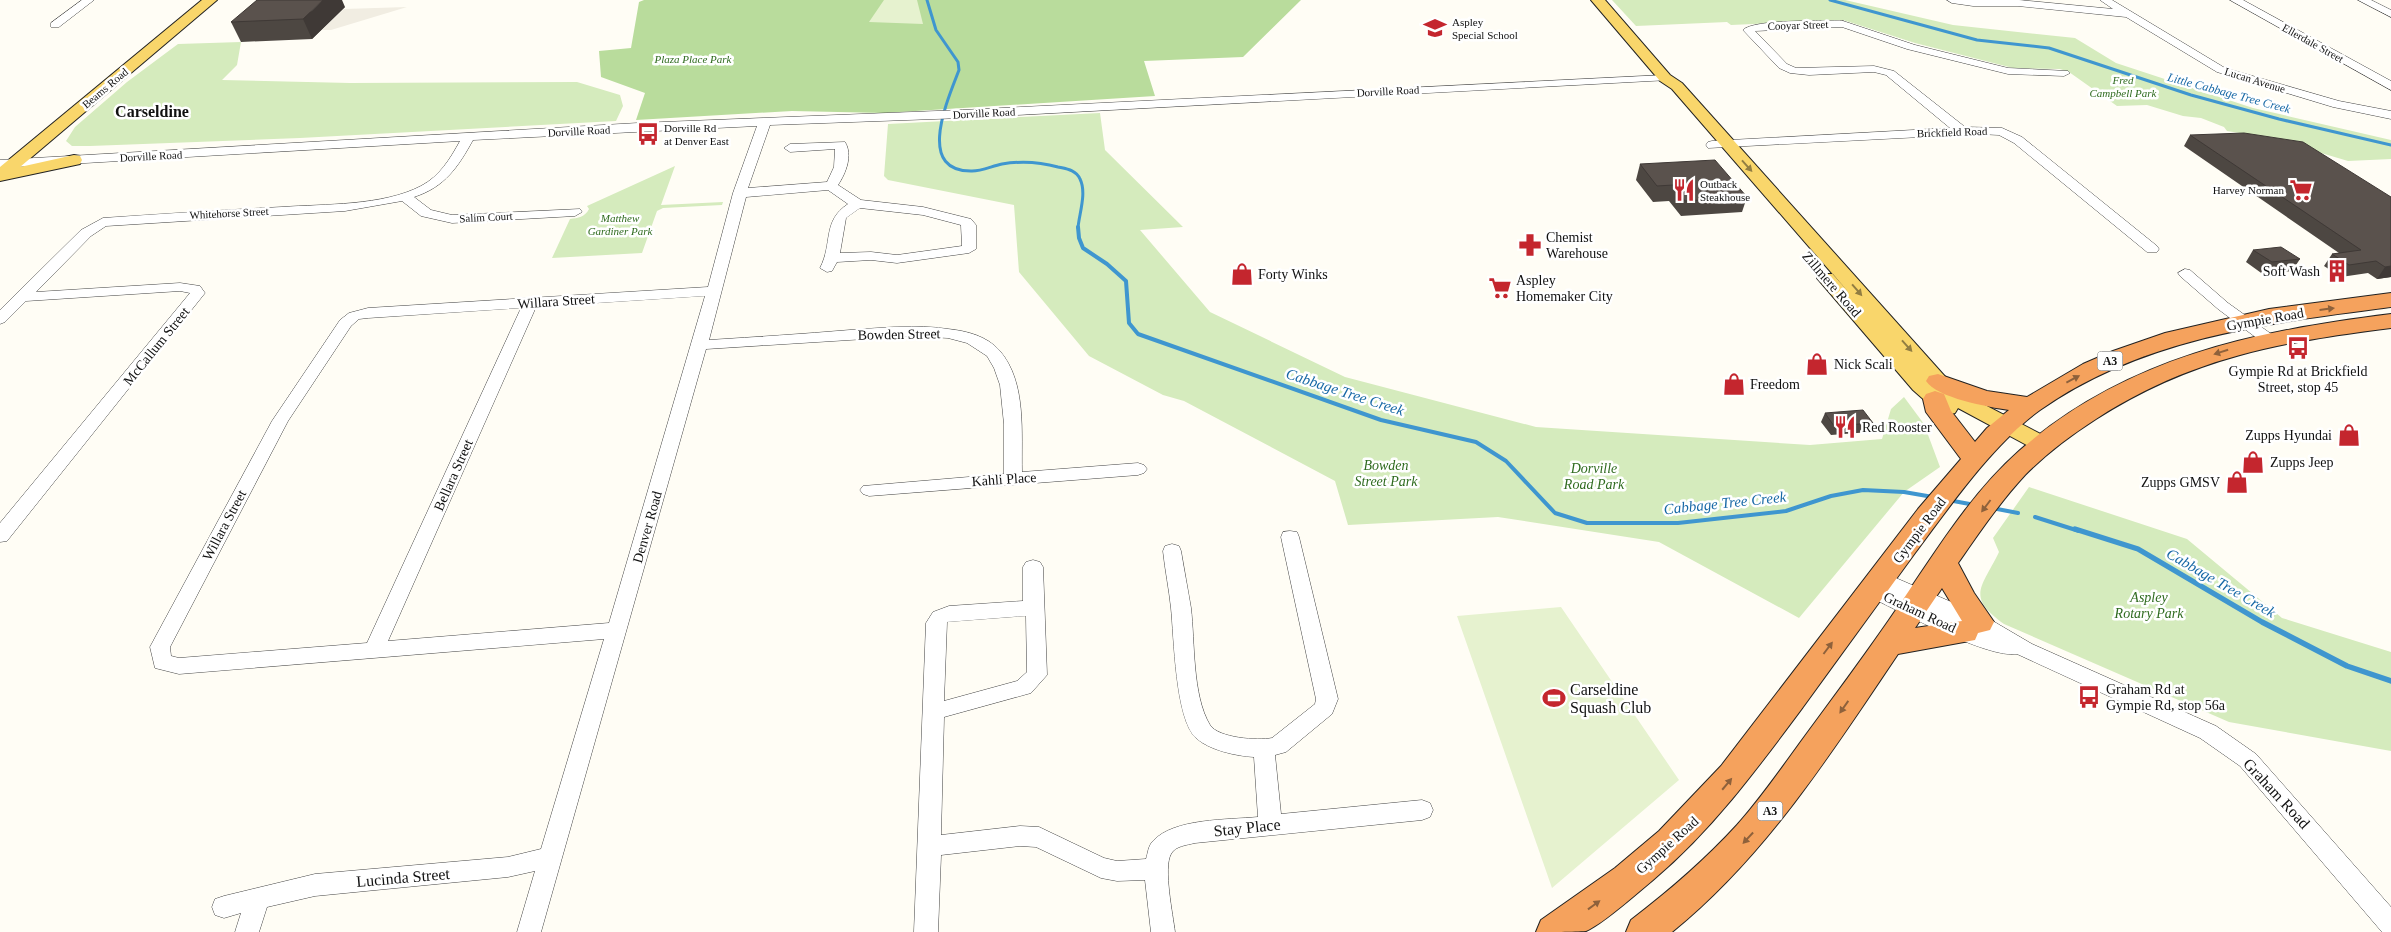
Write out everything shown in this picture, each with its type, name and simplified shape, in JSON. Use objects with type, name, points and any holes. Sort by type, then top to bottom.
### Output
[{"type":"highway","name":"Gympie Road","points":[[1554,932],[1626,882],[1702,814],[1878,585],[1928,516],[2000,430],[2031,405],[2073,380],[2121,356],[2174,338],[2245,321],[2391,300]]},
{"type":"highway","name":"Gympie Road","points":[[1644,932],[1680,904],[1753,833],[1779,799],[1944,562],[2004,484],[2039,449],[2106,402],[2153,376],[2190,362],[2268,339],[2391,321]]},
{"type":"highway","points":[[1970,466],[1939,412],[1936,390],[2031,405]]},
{"type":"highway","points":[[1888,644],[1971,627],[1962,599],[1944,562]]},
{"type":"main road","name":"Beams Road","points":[[0,176],[9,160],[195,0]]},
{"type":"main road","name":"Beams Road","points":[[9,160],[210,0]]},
{"type":"main road","name":"Zillmere Road","points":[[1598,0],[1665,78],[1667,87],[1720,144],[1858,315],[1936,390],[2000,430],[2039,449]]},
{"type":"main road","points":[[0,176],[74,160]]},
{"type":"street","points":[[55,25],[89,0]]},
{"type":"street","points":[[1952,0],[1973,3],[2018,3],[2127,14]]},
{"type":"street","name":"Lucan Avenue","points":[[2106,0],[2221,70],[2337,104],[2391,115]]},
{"type":"street","name":"Ellerdale Street","points":[[2235,0],[2391,86]]},
{"type":"street","points":[[2363,0],[2391,14]]},
{"type":"street","name":"Cooyar Street","points":[[1962,131],[1895,75],[1874,69],[1794,71],[1783,66],[1748,30],[1770,26],[1843,24],[1920,49],[2008,71],[2064,73]]},
{"type":"street","name":"Dorville Road","points":[[9,160],[74,160],[469,137],[1665,78]]},
{"type":"street","name":"Denver Road","points":[[529,932],[548,859],[700,345],[740,193],[765,122]]},
{"type":"street","name":"Brickfield Road","points":[[1720,144],[1988,130],[2012,136],[2152,248]]},
{"type":"street","points":[[831,186],[837,179],[843,152],[841,146],[845,132]]},
{"type":"street","name":"Whitehorse Street","points":[[0,319],[86,232],[103,222],[345,207],[388,201],[424,190],[437,182],[453,165],[469,137]]},
{"type":"street","name":"Dorville Road","points":[[9,160],[250,144],[302,146]]},
{"type":"street","points":[[790,148],[841,146]]},
{"type":"street","points":[[740,193],[831,186],[856,204],[923,211],[966,222],[969,225],[972,253],[897,259],[871,256],[829,263],[839,218],[856,204]]},
{"type":"street","name":"Salim Court","points":[[405,196],[424,213],[434,218],[452,219],[575,212]]},
{"type":"street","points":[[2185,273],[2223,306],[2268,339]]},
{"type":"street","name":"McCallum Street","points":[[0,536],[198,293],[195,289],[180,287],[22,297]]},
{"type":"street","name":"Willara Street","points":[[617,630],[375,648],[179,666],[162,662],[160,647],[280,421],[345,323],[354,316],[368,313],[715,291]]},
{"type":"street","name":"Bellara Street","points":[[375,648],[531,302]]},
{"type":"street","name":"Bowden Street","points":[[700,345],[913,331],[946,333],[982,344],[998,358],[1006,374],[1011,410],[1013,479]]},
{"type":"street","name":"Kahli Place","points":[[869,490],[1138,469]]},
{"type":"street","points":[[1172,551],[1181,608],[1182,636],[1190,698],[1202,731],[1213,739],[1248,748],[1264,749],[1278,746],[1291,737],[1325,708],[1327,699],[1290,537]]},
{"type":"street","points":[[933,712],[1024,687],[1033,681],[1037,675],[1036,614],[1033,608],[1033,567]]},
{"type":"street","name":"Graham Road","points":[[1878,585],[1971,627],[1989,642],[2025,649],[2208,732],[2248,760],[2391,925]]},
{"type":"street","points":[[926,932],[936,623],[940,616],[949,614],[1033,608]]},
{"type":"street","points":[[1264,749],[1270,825]]},
{"type":"street","name":"Stay Place","points":[[1163,932],[1156,869],[1160,849],[1173,838],[1195,833],[1422,810]]},
{"type":"street","points":[[930,846],[1020,836],[1039,838],[1101,868],[1117,871],[1156,869]]},
{"type":"street","name":"Lucinda Street","points":[[224,907],[315,885],[508,867],[523,862],[548,859]]},
{"type":"street","points":[[247,931],[258,898]]},
{"type":"green space","name":"Plaza Place Park","points":[[644,0],[1301,0],[1243,57],[1144,61],[1155,96],[884,113],[792,111],[636,120],[645,93],[601,77],[599,51],[631,48],[639,2]]},
{"type":"green space","points":[[884,0],[917,0],[923,24],[869,22]]},
{"type":"green space","name":"Fred Campbell Park","points":[[1612,0],[1845,0],[1953,25],[2075,38],[2116,63],[2253,108],[2391,140],[2391,159],[2348,161],[2271,138],[2227,131],[2224,127],[2201,118],[2183,116],[2147,105],[2117,106],[2069,72],[2060,69],[2013,68],[1915,43],[1843,20],[1731,25],[1727,22],[1636,26]]},
{"type":"green space","points":[[241,42],[237,65],[222,80],[350,83],[577,82],[620,95],[623,106],[616,121],[300,138],[90,146],[72,146],[66,141],[75,127],[127,82],[178,44]]},
{"type":"green space","points":[[1100,113],[1105,150],[1183,227],[1140,230],[1210,312],[1345,377],[1536,427],[1810,445],[1882,439],[1891,409],[1904,397],[1924,424],[1940,467],[1904,492],[1799,618],[1659,542],[1498,517],[1348,525],[1335,481],[1184,401],[1163,395],[1089,356],[1019,272],[1014,205],[888,180],[884,176],[888,124]]},
{"type":"green space","name":"Matthew Gardiner Park","points":[[675,166],[661,205],[723,202],[722,205],[663,208],[657,211],[642,253],[552,258],[570,219],[578,218],[585,214],[589,209],[587,206]]},
{"type":"green space","name":"Aspley Rotary Park","points":[[2029,487],[2187,539],[2282,618],[2391,652],[2391,751],[2229,722],[2004,624],[1985,606],[1981,599],[1980,591],[1999,552],[1993,538]]},
{"type":"green space","name":"Carseldine Squash Club","points":[[1561,607],[1679,780],[1552,888],[1457,616]]},
{"type":"shaded area","points":[[407,7],[331,30],[322,30],[344,9]]},
{"type":"building","points":[[257,0],[323,0],[303,19],[231,22]]},
{"type":"building","name":"Harvey Norman","points":[[2244,133],[2303,142],[2391,197],[2391,266],[2385,267],[2376,261],[2349,265],[2332,254],[2361,250],[2190,135]]},
{"type":"building","points":[[1715,160],[1747,197],[1685,201],[1673,185],[1657,186],[1640,164]]},
{"type":"building","points":[[2281,247],[2300,259],[2272,262],[2253,250]]},
{"type":"building","points":[[1863,410],[1873,423],[1834,426],[1825,413]]},
{"type":"waterway","name":"Cabbage Tree Creek","points":[[927,0],[936,30],[958,62],[959,70],[948,98],[940,132],[940,147],[944,160],[955,168],[972,171],[1002,164],[1023,162],[1065,168],[1074,172],[1080,179],[1083,191],[1078,228]]},
{"type":"waterway","name":"Little Cabbage Tree Creek","points":[[1830,0],[1977,40],[2049,48],[2191,95],[2279,119],[2391,145]]},
{"type":"waterway","name":"Cabbage Tree Creek","points":[[1078,228],[1079,238],[1083,248],[1107,264],[1126,281],[1129,323],[1138,334],[1381,420],[1476,442],[1506,461],[1555,513],[1587,523],[1678,523],[1786,511],[1831,496],[1863,490],[1904,492],[1933,497]]},
{"type":"waterway","name":"Cabbage Tree Creek","points":[[1948,500],[1975,505]]},
{"type":"waterway","name":"Cabbage Tree Creek","points":[[1992,508],[2018,513]]},
{"type":"waterway","name":"Cabbage Tree Creek","points":[[2035,517],[2079,531]]},
{"type":"waterway","name":"Cabbage Tree Creek","points":[[2075,529],[2138,549],[2262,622],[2347,666],[2391,681]]},
{"type":"place","name":"Aspley Special School","points":[[1435,28]]},
{"type":"place","name":"Dorville Rd at Denver East","points":[[648,134]]},
{"type":"place","name":"Outback Steakhouse","points":[[1684,190]]},
{"type":"place","name":"Harvey Norman","points":[[2301,190]]},
{"type":"place","name":"Chemist Warehouse","points":[[1530,245]]},
{"type":"place","name":"Soft Wash","points":[[2337,271]]},
{"type":"place","name":"Forty Winks","points":[[1242,274]]},
{"type":"place","name":"Aspley Homemaker City","points":[[1500,288]]},
{"type":"place","name":"Gympie Rd at Brickfield Street, stop 45","points":[[2298,348]]},
{"type":"place","name":"Nick Scali","points":[[1817,364]]},
{"type":"place","name":"Freedom","points":[[1734,384]]},
{"type":"place","name":"Red Rooster","points":[[1845,427]]},
{"type":"place","name":"Zupps Hyundai","points":[[2349,435]]},
{"type":"place","name":"Zupps Jeep","points":[[2253,462]]},
{"type":"place","name":"Zupps GMSV","points":[[2237,482]]},
{"type":"place","name":"Graham Rd at Gympie Rd, stop 56a","points":[[2089,697]]},
{"type":"place","name":"Carseldine Squash Club","points":[[1554,698]]},
{"type":"district","name":"Carseldine","points":[[152,111]]},
{"type":"park label","name":"Bowden Street Park","points":[[1386,474]]},
{"type":"park label","name":"Dorville Road Park","points":[[1594,476]]}]
